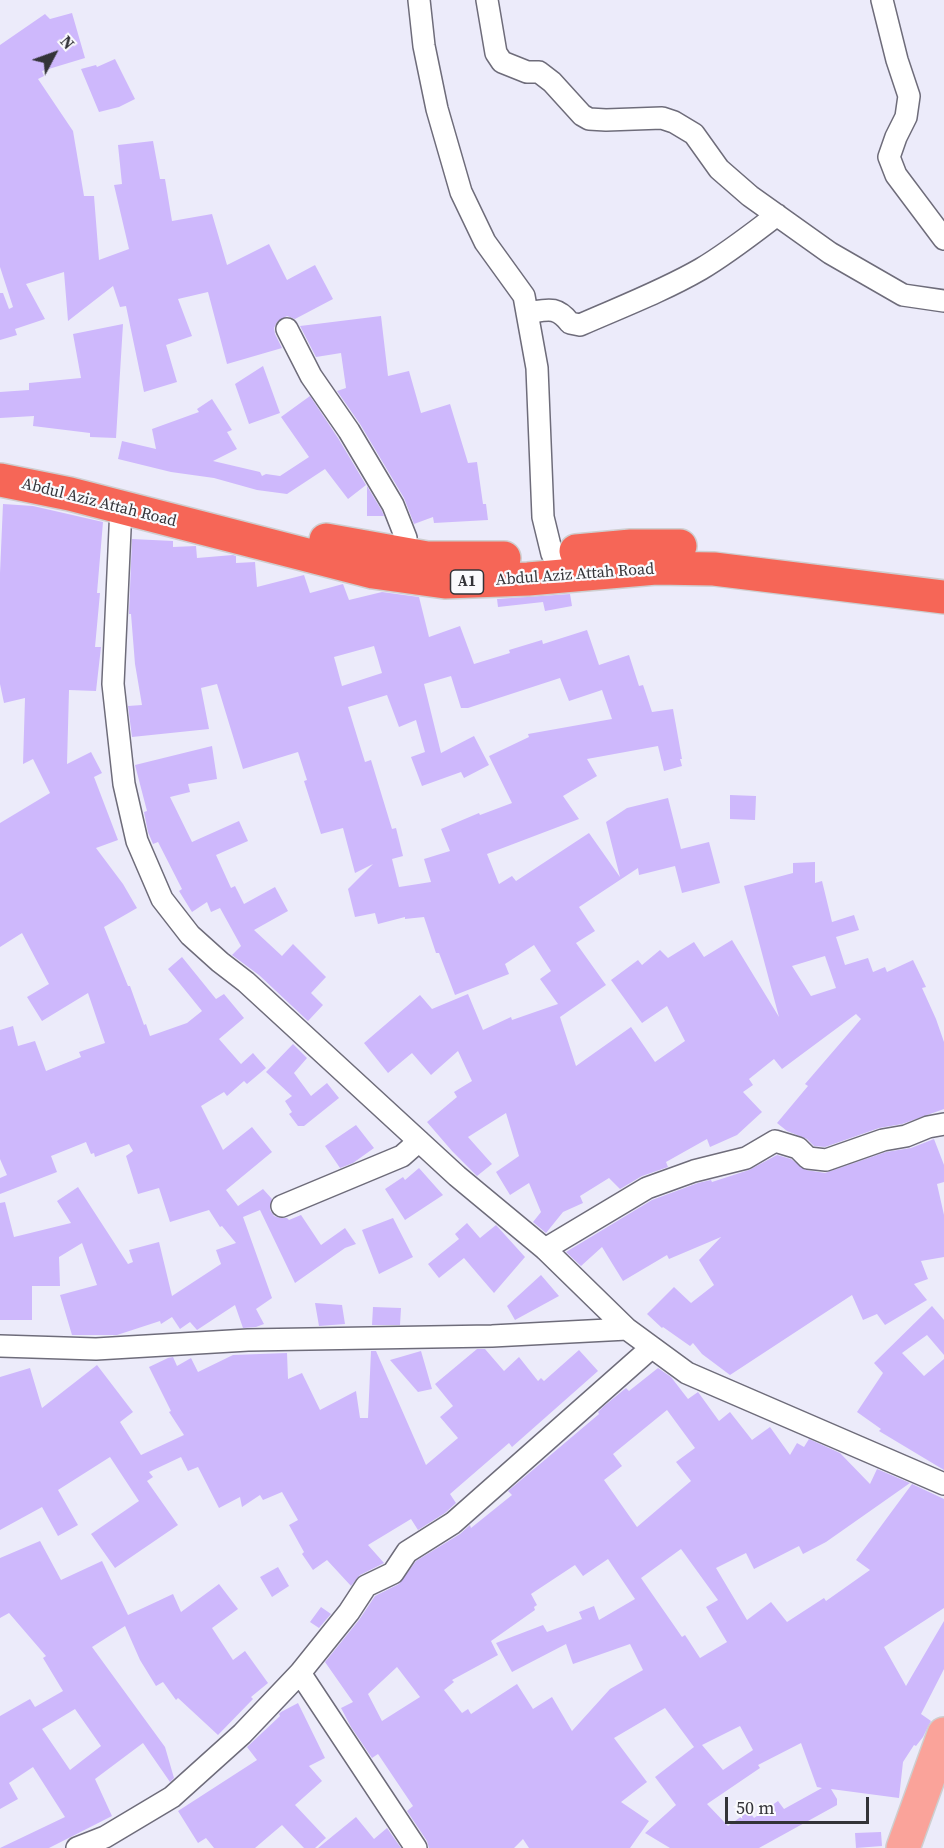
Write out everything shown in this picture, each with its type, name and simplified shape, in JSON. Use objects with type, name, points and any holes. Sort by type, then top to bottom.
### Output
[{"type":"highway","name":"Abdul Aziz Attah Road","points":[[0,459],[16,460],[307,536],[428,558],[572,559],[657,568],[714,569],[944,597]]},
{"type":"highway","name":"Abdul Aziz Attah Road","points":[[0,480],[27,484],[373,572],[412,579],[445,582],[528,579],[572,559],[641,546],[740,549],[944,576]]},
{"type":"main road","points":[[903,1848],[944,1734]]},
{"type":"street","points":[[419,0],[424,46],[437,109],[461,192],[485,243],[524,296],[537,368],[543,517],[572,559]]},
{"type":"street","points":[[487,0],[496,54],[502,62],[527,72],[539,72],[552,82],[582,115],[589,119],[662,118],[674,122],[694,134],[719,169],[750,196],[830,253],[903,295],[944,302]]},
{"type":"street","points":[[882,0],[897,60],[909,96],[906,117],[889,157],[896,175],[944,239]]},
{"type":"street","points":[[526,313],[554,310],[561,312],[570,324],[580,325],[674,284],[729,252],[777,215]]},
{"type":"street","points":[[287,329],[311,376],[349,431],[393,505],[406,538],[405,553]]},
{"type":"street","points":[[121,507],[113,684],[124,784],[137,841],[162,899],[198,942],[246,982],[457,1176],[545,1249],[627,1329],[651,1348],[687,1372],[944,1484]]},
{"type":"street","points":[[545,1249],[641,1191],[694,1171],[746,1158],[775,1141],[798,1148],[808,1158],[826,1160],[882,1140],[906,1136],[928,1126],[944,1125]]},
{"type":"street","points":[[282,1206],[402,1156],[419,1141]]},
{"type":"street","points":[[0,1346],[96,1349],[248,1340],[492,1336],[627,1329]]},
{"type":"street","points":[[78,1848],[105,1837],[172,1797],[242,1734],[300,1673],[349,1612],[366,1586],[393,1573],[407,1552],[453,1523],[651,1348]]},
{"type":"street","points":[[300,1673],[416,1848]]},
{"type":"building","points":[[72,13],[85,58],[42,71],[44,76],[38,79],[73,131],[84,196],[94,196],[99,260],[129,249],[114,185],[122,184],[118,145],[153,141],[160,179],[165,179],[172,221],[212,214],[227,265],[269,244],[287,280],[315,265],[333,299],[295,319],[287,316],[277,322],[274,328],[275,334],[282,348],[227,364],[208,292],[178,299],[192,336],[166,345],[177,382],[144,392],[126,306],[120,307],[113,286],[68,321],[64,272],[26,284],[45,319],[15,329],[17,335],[0,340],[0,293],[3,293],[9,309],[13,307],[0,267],[0,45],[45,14],[50,19]]},
{"type":"building","points":[[115,59],[135,99],[119,107],[99,112],[81,69],[96,65],[97,67]]},
{"type":"building","points":[[381,316],[388,376],[409,371],[421,413],[450,404],[468,463],[477,462],[483,504],[486,504],[488,520],[434,523],[433,517],[414,524],[404,498],[360,424],[337,391],[346,388],[341,353],[316,357],[300,326]]},
{"type":"building","points":[[123,324],[116,438],[90,437],[90,433],[33,426],[34,416],[0,418],[0,392],[29,390],[29,383],[81,378],[73,334]]},
{"type":"building","points":[[263,366],[280,413],[249,424],[235,384]]},
{"type":"building","points":[[310,396],[366,485],[348,499],[325,469],[287,494],[257,490],[214,478],[171,472],[118,459],[122,441],[156,449],[152,429],[199,412],[197,409],[212,399],[232,430],[227,432],[237,449],[213,461],[260,472],[262,476],[266,474],[280,476],[309,457],[281,417]]},
{"type":"building","points":[[367,486],[382,511],[384,516],[367,516]]},
{"type":"building","points":[[3,504],[33,506],[103,522],[95,647],[101,647],[96,691],[69,690],[67,764],[91,752],[102,773],[94,777],[118,840],[96,848],[123,884],[137,908],[104,927],[144,1025],[146,1024],[150,1036],[187,1023],[202,1011],[168,969],[182,957],[216,999],[224,994],[244,1018],[219,1039],[241,1064],[253,1053],[266,1068],[247,1084],[244,1081],[227,1096],[224,1092],[201,1106],[223,1150],[252,1127],[272,1152],[226,1190],[238,1206],[263,1189],[272,1199],[270,1210],[274,1216],[289,1220],[301,1215],[321,1245],[345,1228],[356,1244],[345,1248],[295,1283],[260,1210],[243,1217],[272,1298],[256,1309],[264,1324],[256,1327],[243,1328],[235,1305],[197,1330],[190,1322],[180,1329],[172,1317],[161,1324],[160,1321],[117,1335],[72,1335],[60,1295],[97,1285],[82,1243],[59,1257],[60,1286],[32,1286],[32,1320],[0,1320],[0,1203],[5,1202],[14,1237],[71,1223],[57,1201],[78,1187],[128,1264],[133,1262],[129,1250],[159,1242],[172,1296],[221,1264],[216,1250],[236,1243],[222,1226],[220,1227],[209,1210],[170,1222],[159,1188],[138,1194],[126,1156],[133,1151],[129,1144],[95,1157],[94,1153],[91,1154],[86,1142],[51,1156],[57,1172],[0,1194],[0,1178],[7,1175],[0,1159],[0,1030],[13,1026],[18,1046],[35,1041],[46,1071],[81,1057],[79,1052],[105,1043],[88,993],[42,1021],[27,997],[49,984],[22,933],[0,947],[0,823],[50,793],[33,759],[23,764],[25,698],[4,703],[0,684],[0,573]]},
{"type":"building","points":[[132,539],[173,541],[173,547],[196,546],[197,558],[233,555],[236,556],[236,563],[255,562],[257,587],[304,575],[310,593],[343,584],[349,600],[382,592],[419,597],[429,637],[460,626],[474,664],[542,640],[543,644],[587,630],[599,665],[629,655],[639,686],[643,685],[652,712],[673,709],[682,766],[664,771],[658,746],[587,759],[597,776],[563,796],[579,819],[487,854],[499,884],[512,876],[516,881],[589,833],[620,877],[606,822],[627,808],[668,798],[681,849],[709,842],[720,883],[682,893],[675,866],[639,875],[638,868],[579,907],[595,931],[576,943],[606,985],[560,1017],[576,1066],[631,1027],[655,1062],[685,1041],[667,1006],[642,1023],[611,980],[638,960],[642,965],[660,950],[668,958],[694,942],[704,957],[732,940],[779,1017],[744,886],[793,873],[793,863],[815,862],[815,883],[822,881],[832,922],[854,915],[859,930],[836,937],[845,965],[868,958],[873,972],[885,967],[887,972],[913,960],[926,987],[922,988],[944,1042],[944,1109],[825,1147],[814,1146],[807,1139],[787,1131],[777,1123],[808,1086],[805,1084],[861,1019],[856,1014],[782,1069],[774,1059],[749,1079],[753,1085],[743,1092],[762,1112],[737,1135],[710,1147],[707,1139],[666,1162],[668,1167],[642,1176],[620,1189],[609,1178],[580,1196],[583,1203],[563,1212],[546,1233],[533,1222],[541,1212],[529,1183],[510,1195],[496,1172],[519,1156],[506,1113],[468,1137],[492,1164],[477,1176],[427,1122],[457,1097],[454,1092],[472,1081],[458,1051],[431,1075],[412,1053],[388,1073],[364,1043],[420,995],[432,1009],[468,994],[483,1030],[511,1017],[512,1020],[558,1004],[540,979],[551,971],[534,945],[505,964],[509,974],[455,995],[439,953],[436,953],[424,917],[405,919],[405,917],[378,924],[375,913],[355,917],[348,889],[373,864],[355,873],[343,828],[321,834],[304,781],[307,780],[298,752],[243,769],[217,684],[201,688],[209,729],[132,737],[128,706],[142,705],[135,664],[131,614],[129,614]],"holes":[[[374,646],[382,673],[342,686],[334,657]],[[451,676],[461,708],[468,708],[560,678],[569,701],[602,690],[612,719],[528,734],[529,737],[489,756],[512,803],[480,815],[479,813],[441,829],[450,851],[424,859],[431,882],[399,887],[392,859],[403,856],[396,828],[392,829],[371,760],[365,762],[348,707],[387,695],[399,727],[416,720],[425,752],[411,757],[422,786],[461,772],[464,778],[489,765],[474,736],[441,753],[424,684]],[[825,956],[836,988],[811,996],[792,966]]]},
{"type":"building","points":[[570,594],[572,606],[545,611],[543,602],[498,607],[497,599]]},
{"type":"building","points":[[212,746],[217,779],[188,784],[190,792],[170,797],[192,842],[239,821],[248,841],[216,855],[231,888],[235,886],[244,904],[275,887],[288,911],[254,930],[282,956],[293,944],[326,977],[311,993],[323,1005],[308,1021],[259,975],[232,955],[241,946],[220,908],[211,912],[207,902],[192,912],[179,891],[182,889],[158,842],[153,844],[148,832],[144,812],[147,811],[135,765]]},
{"type":"building","points":[[730,795],[756,796],[755,820],[730,819]]},
{"type":"building","points":[[293,1044],[307,1058],[294,1073],[311,1096],[327,1083],[339,1098],[304,1126],[298,1126],[289,1114],[292,1112],[285,1101],[292,1096],[266,1072]]},
{"type":"building","points":[[356,1125],[374,1148],[353,1163],[340,1168],[325,1146]]},
{"type":"building","points":[[934,1139],[944,1165],[944,1182],[937,1184],[944,1215],[944,1257],[921,1261],[928,1279],[914,1284],[927,1300],[885,1325],[877,1314],[863,1320],[852,1295],[730,1375],[702,1354],[693,1343],[690,1346],[662,1328],[647,1314],[674,1287],[691,1303],[714,1285],[699,1260],[721,1237],[669,1259],[667,1255],[623,1281],[602,1247],[581,1266],[566,1252],[652,1200],[698,1183],[711,1180],[712,1182],[749,1170],[777,1155],[791,1159],[806,1170],[825,1173],[886,1152],[911,1148]]},
{"type":"building","points":[[419,1168],[443,1195],[405,1220],[385,1189],[403,1177],[405,1180]]},
{"type":"building","points":[[393,1218],[413,1257],[379,1274],[362,1230]]},
{"type":"building","points":[[467,1223],[480,1238],[496,1225],[525,1257],[494,1293],[464,1258],[439,1278],[428,1264],[459,1239],[455,1234]]},
{"type":"building","points":[[541,1275],[559,1296],[515,1320],[507,1306]]},
{"type":"building","points":[[315,1303],[342,1305],[345,1324],[319,1326]]},
{"type":"building","points":[[932,1306],[944,1320],[944,1355],[927,1335],[902,1353],[924,1376],[944,1359],[944,1470],[879,1431],[881,1429],[857,1412],[883,1373],[874,1363]]},
{"type":"building","points":[[373,1307],[401,1308],[400,1325],[372,1325]]},
{"type":"building","points":[[477,1349],[485,1349],[504,1371],[519,1357],[538,1381],[541,1378],[544,1381],[579,1350],[598,1371],[512,1447],[509,1443],[450,1494],[456,1503],[445,1513],[418,1530],[411,1519],[368,1545],[384,1563],[360,1575],[351,1586],[327,1560],[313,1570],[302,1554],[304,1552],[289,1525],[298,1520],[282,1492],[263,1500],[260,1495],[242,1507],[240,1497],[219,1508],[198,1467],[188,1471],[181,1457],[149,1472],[153,1477],[147,1481],[178,1525],[115,1568],[91,1534],[139,1501],[110,1457],[58,1490],[78,1525],[58,1536],[42,1507],[0,1530],[0,1377],[30,1368],[42,1408],[97,1365],[133,1412],[120,1422],[141,1455],[184,1435],[169,1412],[171,1411],[149,1367],[168,1358],[173,1357],[177,1366],[191,1358],[198,1372],[233,1355],[287,1353],[288,1379],[302,1373],[320,1410],[356,1391],[360,1418],[368,1418],[371,1351],[376,1351],[426,1465],[458,1438],[440,1417],[453,1406],[435,1384]]},
{"type":"building","points":[[421,1351],[432,1389],[418,1392],[390,1360]]},
{"type":"building","points":[[658,1368],[671,1377],[688,1399],[698,1392],[719,1421],[730,1412],[752,1440],[770,1427],[790,1455],[797,1443],[804,1447],[809,1439],[840,1453],[870,1484],[877,1469],[910,1483],[826,1542],[803,1554],[799,1546],[754,1569],[746,1553],[716,1568],[747,1620],[771,1602],[787,1622],[824,1598],[826,1601],[870,1570],[856,1560],[912,1484],[944,1499],[944,1608],[884,1647],[906,1686],[944,1621],[944,1669],[921,1714],[931,1721],[923,1737],[916,1746],[914,1745],[903,1762],[899,1798],[831,1789],[837,1799],[837,1805],[759,1848],[670,1848],[645,1833],[676,1805],[655,1777],[694,1747],[665,1708],[614,1738],[647,1782],[621,1802],[649,1821],[630,1848],[529,1848],[523,1839],[514,1848],[429,1848],[427,1841],[407,1811],[413,1806],[378,1754],[372,1758],[351,1727],[341,1708],[353,1702],[325,1662],[375,1596],[399,1584],[416,1561],[460,1534],[470,1525],[471,1528],[512,1495],[508,1491],[599,1414],[598,1412],[604,1406],[626,1388],[629,1391]],"holes":[[[667,1410],[695,1448],[676,1462],[691,1481],[637,1527],[604,1480],[622,1466],[613,1454]],[[681,1549],[718,1600],[706,1607],[727,1642],[700,1658],[685,1635],[682,1637],[641,1578]],[[608,1559],[635,1599],[599,1620],[594,1606],[579,1612],[582,1619],[547,1632],[543,1625],[496,1643],[512,1672],[566,1644],[573,1664],[630,1644],[643,1670],[610,1689],[572,1731],[552,1697],[533,1709],[517,1684],[471,1714],[468,1709],[462,1713],[444,1690],[454,1682],[452,1680],[498,1655],[491,1641],[535,1610],[534,1607],[537,1605],[531,1594],[575,1565],[583,1576]],[[397,1667],[420,1697],[382,1721],[368,1694]],[[740,1726],[753,1750],[723,1770],[702,1745]],[[801,1743],[817,1787],[822,1788],[784,1809],[778,1801],[754,1818],[749,1811],[728,1826],[707,1804],[760,1768],[758,1765]]]},
{"type":"building","points":[[40,1541],[61,1580],[102,1561],[128,1615],[173,1594],[181,1612],[219,1584],[238,1609],[212,1628],[233,1660],[245,1651],[268,1683],[251,1697],[253,1699],[218,1735],[178,1698],[176,1700],[163,1682],[156,1686],[140,1660],[125,1626],[92,1647],[165,1747],[174,1778],[170,1782],[143,1743],[95,1779],[112,1816],[49,1848],[0,1848],[65,1817],[33,1767],[9,1783],[18,1799],[0,1809],[0,1716],[30,1699],[35,1707],[63,1691],[43,1658],[46,1656],[9,1613],[0,1618],[0,1558]],"holes":[[[75,1709],[101,1746],[70,1770],[42,1729]]]},
{"type":"building","points":[[278,1567],[289,1586],[272,1597],[260,1577]]},
{"type":"building","points":[[321,1607],[331,1614],[319,1628],[310,1622]]},
{"type":"building","points":[[298,1703],[325,1758],[309,1766],[322,1781],[295,1805],[326,1838],[315,1848],[304,1848],[282,1825],[255,1848],[214,1848],[206,1838],[198,1843],[178,1811],[257,1760],[247,1747],[280,1716],[281,1712]]},
{"type":"building","points":[[356,1817],[374,1839],[387,1828],[401,1848],[318,1848]]},
{"type":"building","points":[[881,1832],[882,1846],[856,1848],[855,1833]]}]
